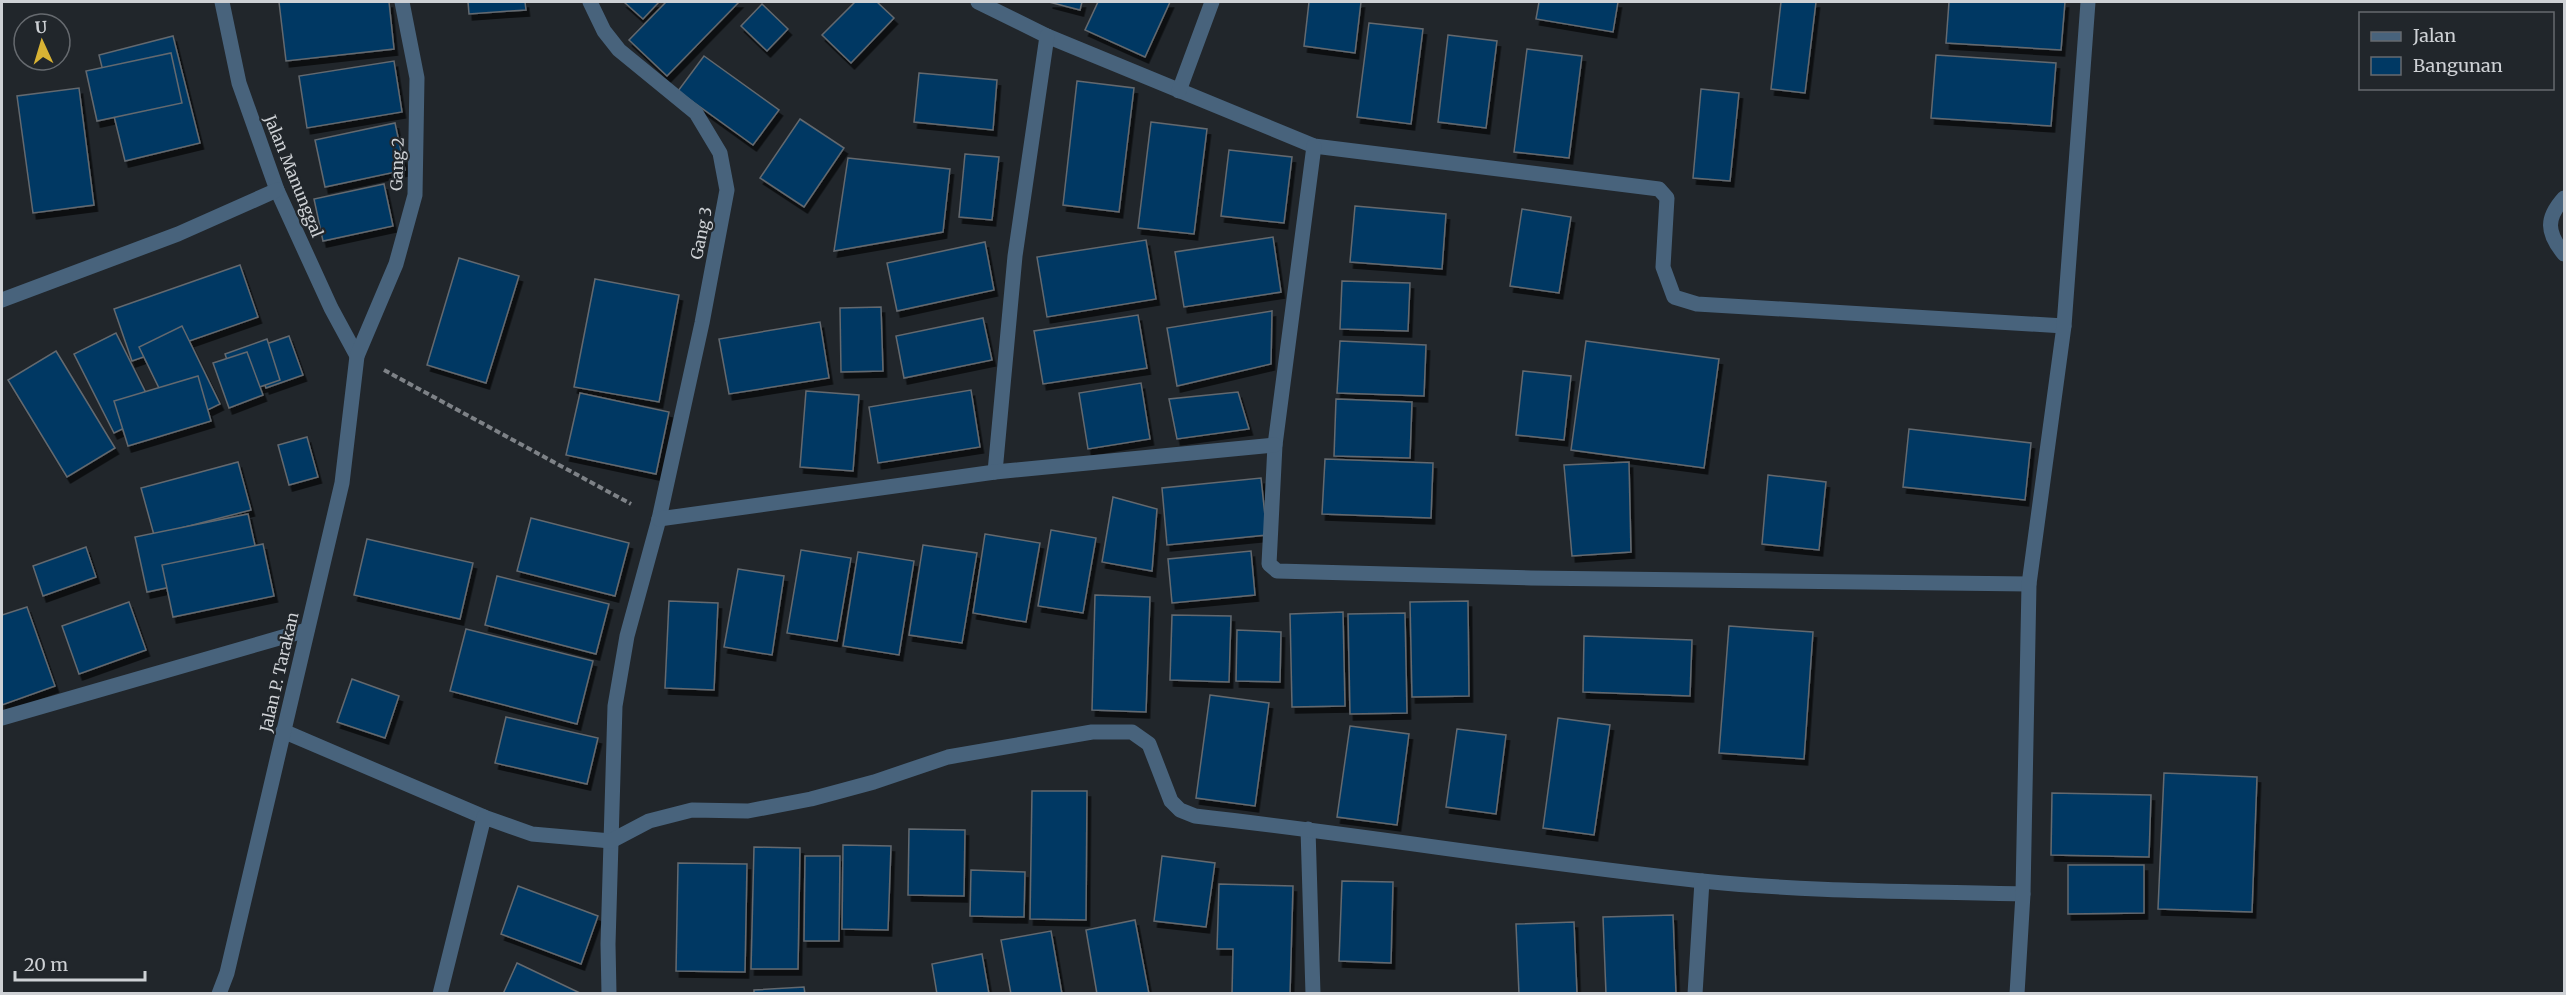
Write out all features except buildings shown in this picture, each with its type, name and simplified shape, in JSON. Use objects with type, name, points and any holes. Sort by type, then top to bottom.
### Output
[{"type":"street","name":"Jalan Manunggal","points":[[222,2],[239,83],[277,190],[331,308],[357,356]]},
{"type":"street","name":"Gang 2","points":[[357,356],[396,264],[415,195],[417,78],[402,2]]},
{"type":"street","name":"Gang 3","points":[[590,2],[604,31],[619,50],[696,113],[720,153],[728,190],[702,323],[659,519],[627,636],[615,706],[608,944],[609,993]]},
{"type":"street","points":[[978,2],[1047,36],[1314,146],[1659,189],[1667,198],[1663,267],[1674,297],[1697,304],[2064,326]]},
{"type":"street","points":[[1179,90],[1212,2]]},
{"type":"street","points":[[2017,993],[2023,894],[2029,584],[2064,326],[2088,2]]},
{"type":"street","points":[[995,472],[1015,256],[1047,36]]},
{"type":"street","points":[[1314,146],[1275,446],[1269,564],[1277,571],[1531,578],[2029,584]]},
{"type":"street","points":[[2,300],[178,234],[277,190]]},
{"type":"street","points":[[2565,198],[2552,212],[2550,225],[2557,245],[2565,254]]},
{"type":"street","name":"Jalan P. Tarakan","points":[[219,993],[227,973],[342,483],[357,356]]},
{"type":"street","points":[[659,519],[995,472],[1275,446]]},
{"type":"street","points":[[2,718],[307,630]]},
{"type":"street","points":[[283,731],[484,817],[532,834],[611,841],[648,821],[692,810],[748,811],[811,799],[874,782],[948,757],[1092,732],[1132,732],[1149,744],[1171,801],[1180,810],[1195,816],[1702,881],[1783,887],[2023,894]]},
{"type":"street","points":[[440,993],[484,817]]},
{"type":"street","points":[[1308,829],[1313,993]]},
{"type":"street","points":[[1695,993],[1702,881]]},
{"type":"path","points":[[357,356],[659,519]]}]
